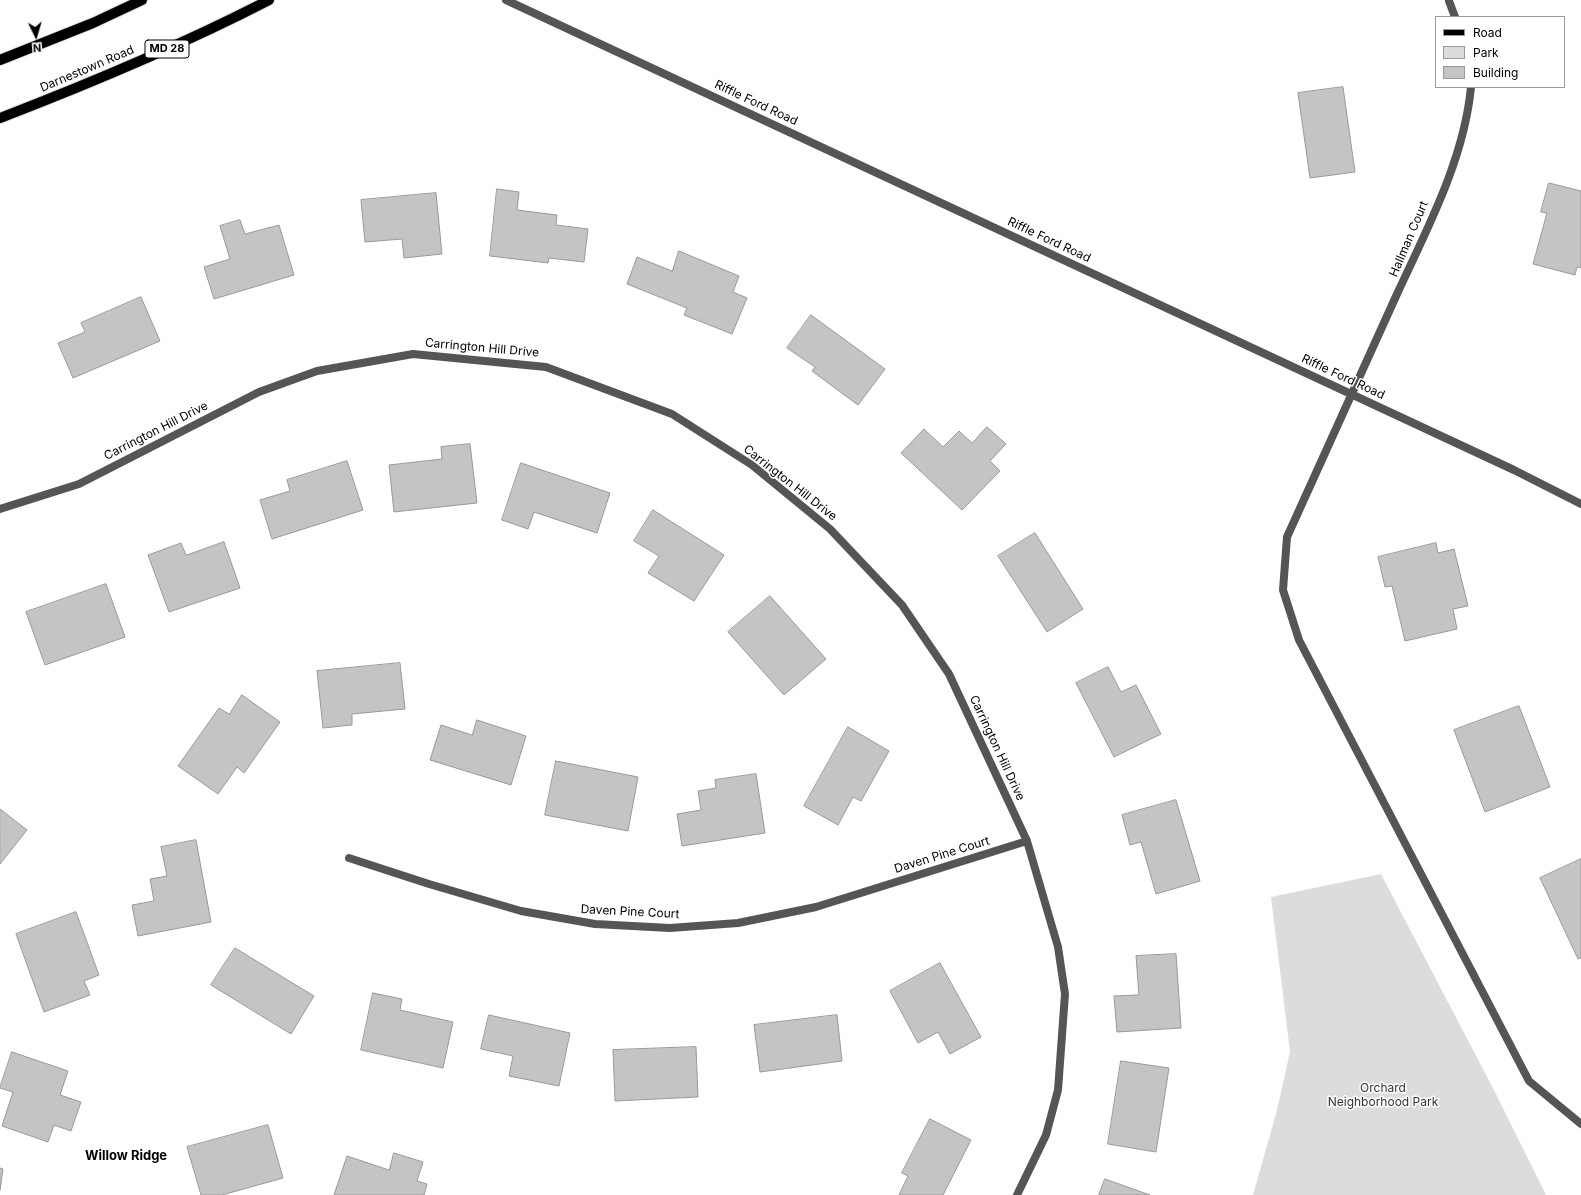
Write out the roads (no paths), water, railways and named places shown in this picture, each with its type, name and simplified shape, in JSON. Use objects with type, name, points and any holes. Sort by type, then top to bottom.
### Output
[{"type":"main road","points":[[0,60],[93,23],[142,0]]},
{"type":"main road","name":"Darnestown Road","points":[[0,118],[63,94],[213,29],[269,0]]},
{"type":"street","name":"Riffle Ford Road","points":[[506,0],[1514,470],[1581,504]]},
{"type":"street","points":[[1449,1],[1455,16]]},
{"type":"street","name":"Hallman Court","points":[[1471,88],[1469,108],[1458,152],[1427,228],[1287,537],[1283,590],[1299,640],[1529,1081],[1581,1124]]},
{"type":"street","name":"Carrington Hill Drive","points":[[0,509],[79,484],[259,392],[317,371],[413,354],[546,367],[672,414],[752,465],[830,529],[902,605],[949,674],[1027,841],[1058,947],[1065,994],[1058,1090],[1046,1135],[1017,1195]]},
{"type":"street","name":"Daven Pine Court","points":[[349,858],[429,884],[521,911],[595,924],[670,928],[738,923],[816,907],[1027,841]]},
{"type":"district","name":"Willow Ridge","points":[[126,1156]]},
{"type":"park label","name":"Orchard Neighborhood Park","points":[[1383,1095]]}]
